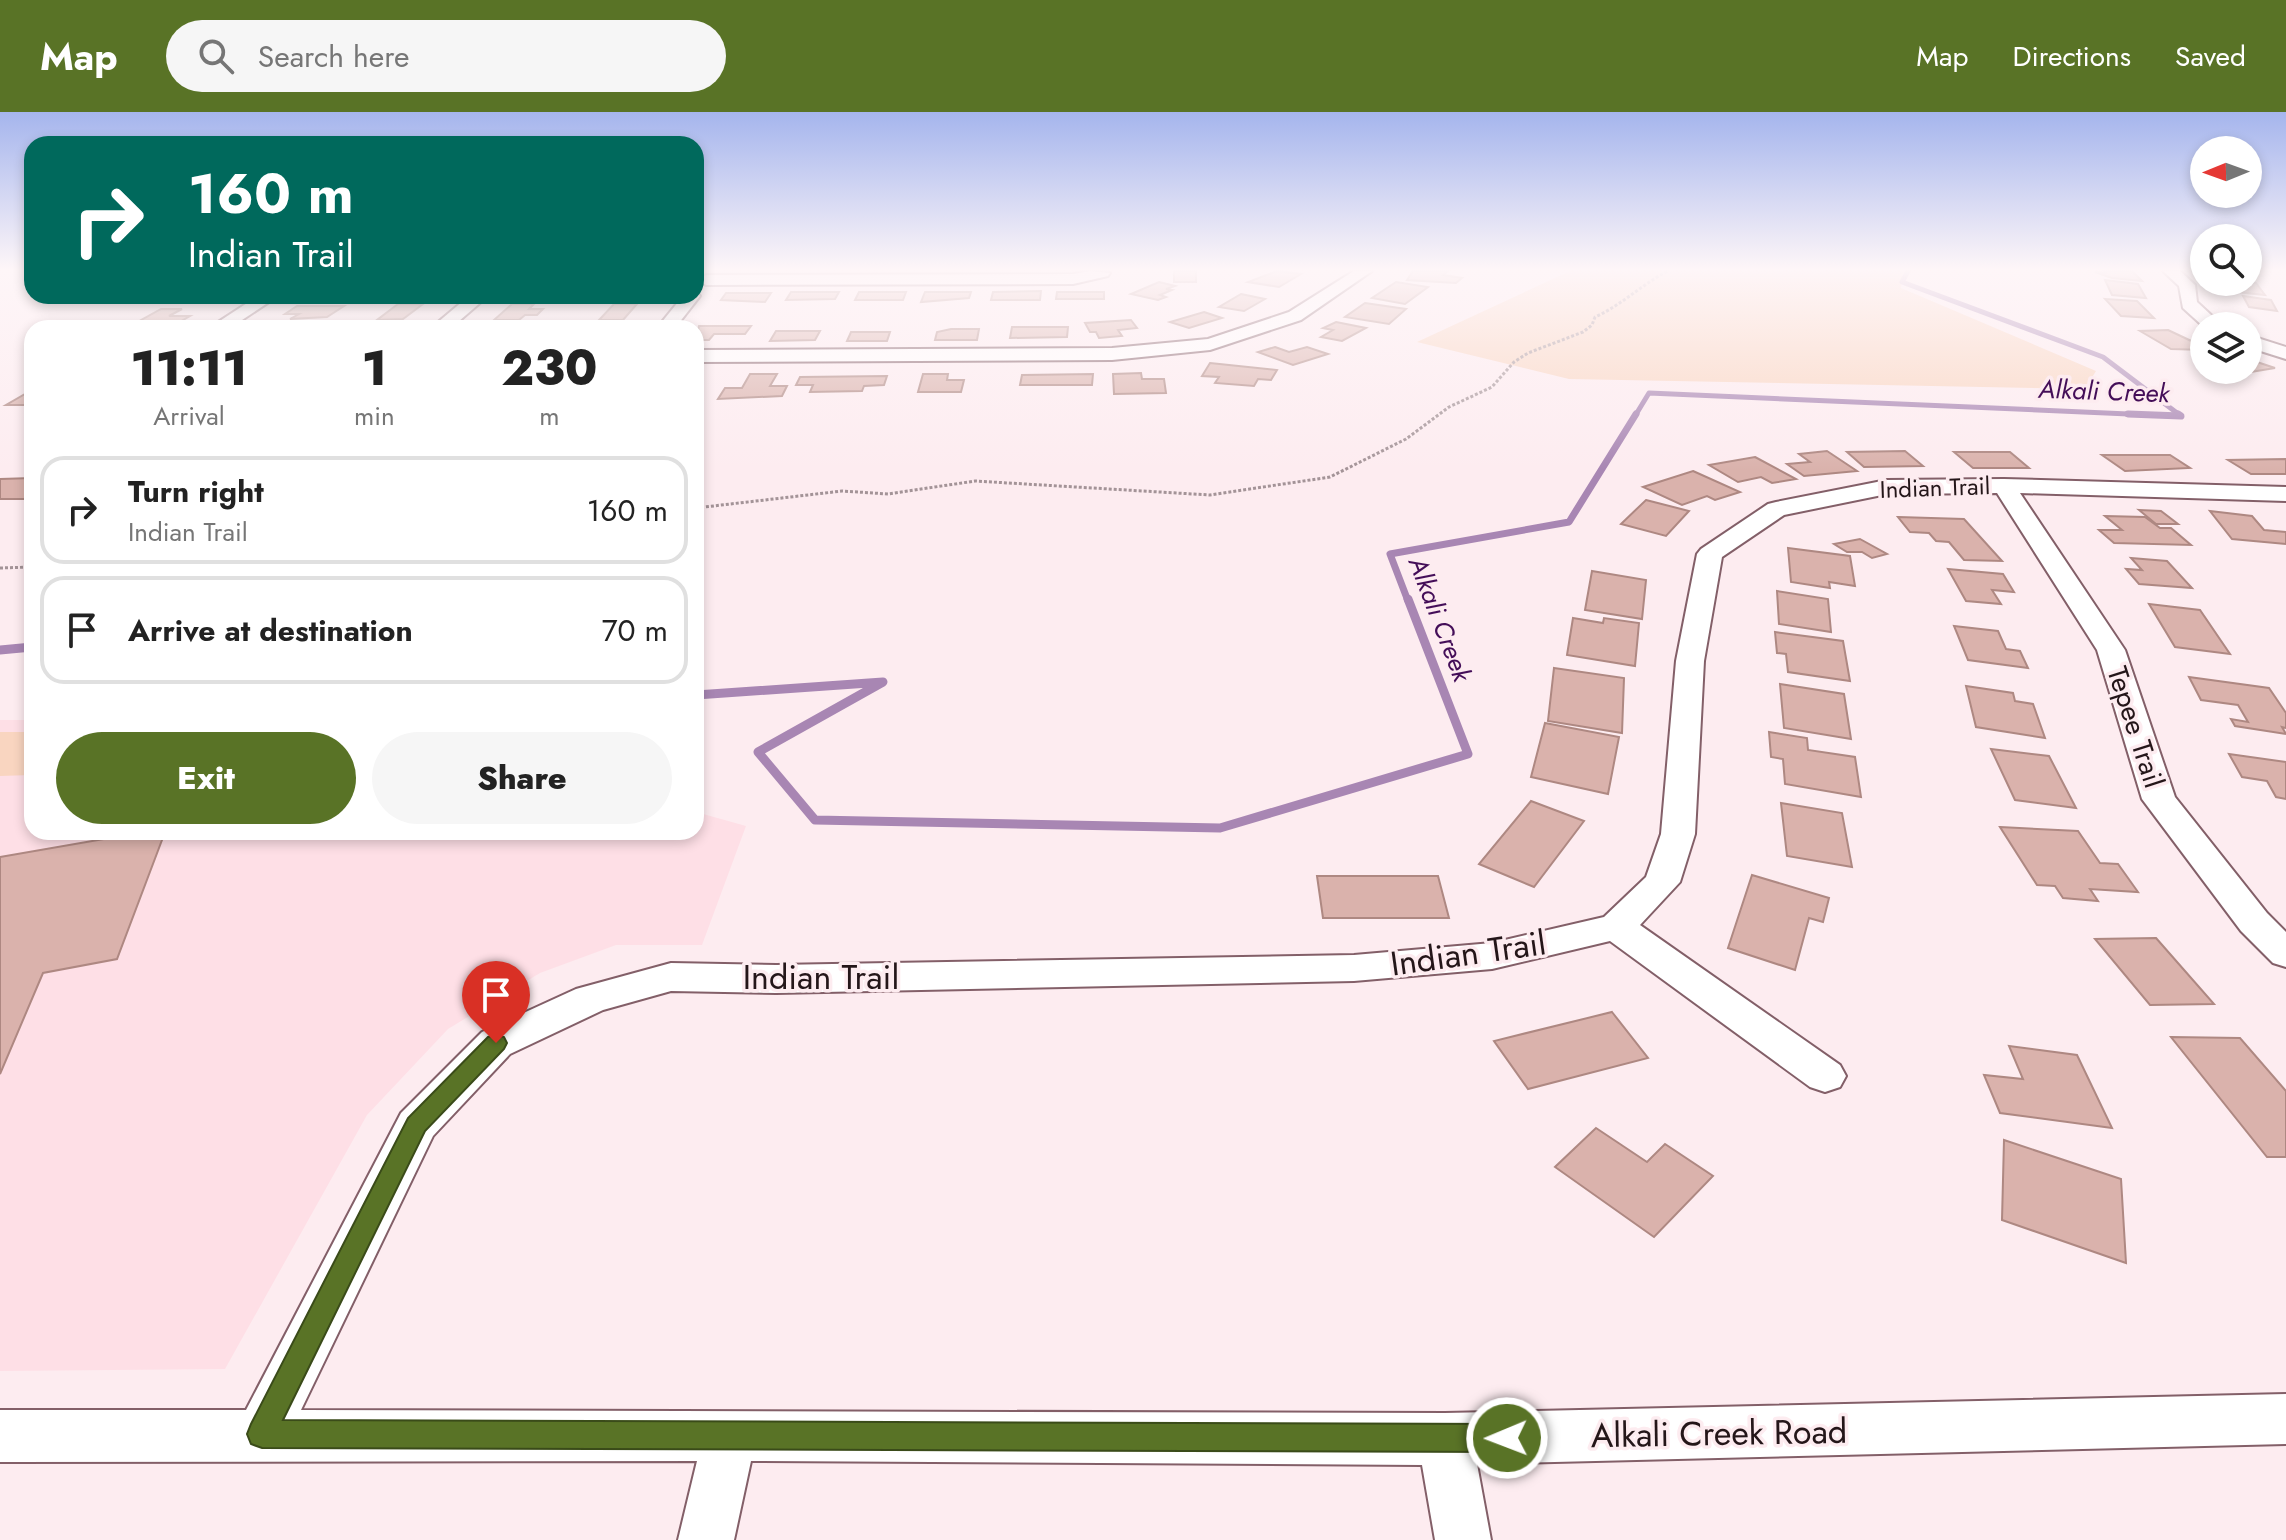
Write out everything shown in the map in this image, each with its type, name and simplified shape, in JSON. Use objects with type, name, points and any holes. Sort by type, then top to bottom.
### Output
[{"type":"street","points":[[704,356],[1112,354],[1210,344],[1229,338]]},
{"type":"street","points":[[2262,345],[2286,353]]},
{"type":"street","name":"Indian Trail","points":[[262,1434],[416,1125],[496,1043],[590,999],[671,977],[776,979],[1354,968],[1492,956],[1616,927],[1662,882],[1678,834],[1690,661],[1710,554],[1776,509],[1887,487],[2004,486],[2286,494]]},
{"type":"street","name":"Tepee Trail","points":[[2004,486],[2111,650],[2159,799],[2254,922],[2286,954]]},
{"type":"street","points":[[1616,927],[1825,1076]]},
{"type":"street","name":"Alkali Creek Road","points":[[0,1436],[262,1434],[1445,1439],[2286,1419]]},
{"type":"street","points":[[706,1540],[730,1435]]},
{"type":"street","points":[[1445,1439],[1463,1540]]},
{"type":"path","points":[[704,507],[842,491],[888,494],[975,481],[1210,495],[1315,480],[1330,477],[1406,439],[1449,407],[1492,387],[1514,362],[1528,353],[1568,338]]},
{"type":"path","points":[[0,568],[24,567]]},
{"type":"shaded area","points":[[1426,338],[2018,338],[2096,371],[2085,389],[1569,379],[1417,342]]},
{"type":"shaded area","points":[[0,720],[24,720],[24,840],[704,840],[704,814],[746,826],[702,945],[616,945],[540,973],[448,1029],[367,1115],[225,1369],[0,1371]]},
{"type":"shaded area","points":[[0,732],[24,732],[24,775],[0,776]]},
{"type":"building","points":[[772,338],[816,338],[815,340],[770,341]]},
{"type":"building","points":[[848,338],[888,338],[887,341],[847,341]]},
{"type":"building","points":[[936,338],[977,338],[977,340],[935,340]]},
{"type":"building","points":[[1324,338],[1348,338],[1342,341]]},
{"type":"building","points":[[2151,338],[2184,338],[2190,340],[2190,350],[2171,349]]},
{"type":"building","points":[[1275,347],[1289,352],[1307,347],[1328,354],[1293,365],[1258,352]]},
{"type":"building","points":[[1210,363],[1277,370],[1271,380],[1258,379],[1254,386],[1215,383],[1219,377],[1202,376]]},
{"type":"building","points":[[2262,364],[2275,368],[2262,370]]},
{"type":"building","points":[[1141,373],[1142,379],[1164,379],[1166,393],[1114,394],[1113,374]]},
{"type":"building","points":[[750,374],[777,374],[770,386],[787,386],[782,396],[718,399],[725,388],[742,388]]},
{"type":"building","points":[[923,374],[948,374],[947,380],[964,380],[961,392],[918,392]]},
{"type":"building","points":[[1093,374],[1092,385],[1020,385],[1022,375]]},
{"type":"building","points":[[887,376],[884,385],[864,386],[862,391],[810,392],[813,385],[796,385],[800,377]]},
{"type":"building","points":[[24,395],[24,405],[6,405]]},
{"type":"building","points":[[1827,451],[1857,471],[1804,476],[1787,464],[1810,462],[1799,454]]},
{"type":"building","points":[[1905,451],[1923,466],[1864,467],[1847,452]]},
{"type":"building","points":[[1954,452],[2010,452],[2029,468],[1973,468]]},
{"type":"building","points":[[2102,455],[2170,455],[2190,468],[2125,471]]},
{"type":"building","points":[[1755,457],[1796,479],[1772,483],[1761,477],[1738,482],[1709,465]]},
{"type":"building","points":[[2286,459],[2286,474],[2251,474],[2228,460]]},
{"type":"building","points":[[1693,471],[1740,492],[1715,500],[1707,496],[1682,505],[1643,487]]},
{"type":"building","points":[[24,478],[24,499],[0,499],[0,479]]},
{"type":"building","points":[[1646,500],[1689,511],[1666,536],[1621,524]]},
{"type":"building","points":[[2139,510],[2161,511],[2178,524],[2156,524]]},
{"type":"building","points":[[2210,511],[2252,516],[2264,530],[2286,532],[2286,544],[2232,539]]},
{"type":"building","points":[[2105,516],[2145,517],[2160,528],[2171,528],[2191,545],[2114,543],[2099,530],[2122,530]]},
{"type":"building","points":[[1898,517],[1964,519],[2002,561],[1964,560],[1949,542],[1936,541],[1929,533],[1910,532]]},
{"type":"building","points":[[1860,539],[1887,554],[1872,558],[1862,552],[1847,552],[1834,544]]},
{"type":"building","points":[[1788,548],[1850,556],[1855,586],[1829,582],[1830,588],[1791,582]]},
{"type":"building","points":[[2131,558],[2167,561],[2192,588],[2139,584],[2126,569],[2142,570]]},
{"type":"building","points":[[1948,569],[2003,574],[2014,592],[1992,590],[2001,604],[1966,601]]},
{"type":"building","points":[[1592,571],[1646,580],[1642,619],[1585,610]]},
{"type":"building","points":[[1777,591],[1828,599],[1831,632],[1779,624]]},
{"type":"building","points":[[2149,604],[2200,610],[2230,654],[2175,647]]},
{"type":"building","points":[[1573,618],[1603,623],[1604,618],[1639,623],[1635,666],[1567,655]]},
{"type":"building","points":[[1954,626],[1998,631],[2006,649],[2020,651],[2028,668],[1968,660]]},
{"type":"building","points":[[1775,632],[1843,641],[1850,681],[1788,672],[1786,654],[1777,653]]},
{"type":"building","points":[[1554,668],[1624,678],[1622,733],[1548,721]]},
{"type":"building","points":[[2189,677],[2269,688],[2286,713],[2286,728],[2282,727],[2286,734],[2235,726],[2231,719],[2248,722],[2238,705],[2201,700]]},
{"type":"building","points":[[1780,684],[1844,694],[1851,739],[1784,728]]},
{"type":"building","points":[[1966,686],[2013,693],[2015,701],[2033,704],[2045,738],[1976,727]]},
{"type":"building","points":[[1545,723],[1619,737],[1608,794],[1531,777]]},
{"type":"building","points":[[1769,732],[1807,738],[1808,750],[1855,757],[1861,797],[1785,784],[1783,759],[1771,757]]},
{"type":"building","points":[[1991,749],[2049,756],[2076,808],[2015,800]]},
{"type":"building","points":[[2229,754],[2286,762],[2286,799],[2276,797],[2267,781],[2242,777]]},
{"type":"building","points":[[1531,801],[1584,821],[1534,887],[1479,864]]},
{"type":"building","points":[[1781,803],[1842,813],[1852,867],[1787,856]]},
{"type":"building","points":[[2000,827],[2078,831],[2100,863],[2118,864],[2138,892],[2090,889],[2098,901],[2063,898],[2055,886],[2037,885]]},
{"type":"building","points":[[98,840],[162,840],[117,959],[43,973],[0,1074],[0,857]]},
{"type":"building","points":[[1752,875],[1829,898],[1823,922],[1809,918],[1795,970],[1728,948]]},
{"type":"building","points":[[1317,876],[1438,876],[1449,918],[1323,918]]},
{"type":"building","points":[[2156,938],[2214,1004],[2150,1005],[2095,939]]},
{"type":"building","points":[[1612,1012],[1648,1058],[1528,1089],[1494,1041]]},
{"type":"building","points":[[2171,1037],[2240,1038],[2286,1091],[2286,1157],[2267,1157]]},
{"type":"building","points":[[2009,1046],[2077,1055],[2112,1128],[2000,1113],[1984,1075],[2023,1079]]},
{"type":"building","points":[[1596,1128],[1647,1162],[1665,1144],[1713,1176],[1654,1237],[1555,1167]]},
{"type":"building","points":[[2004,1140],[2121,1179],[2126,1263],[2002,1220]]},
{"type":"waterway","name":"Alkali Creek","points":[[2051,338],[2103,357],[2181,416]]},
{"type":"waterway","name":"Alkali Creek","points":[[1635,416],[1649,393],[2131,414]]},
{"type":"waterway","name":"Alkali Creek","points":[[1408,601],[1390,554],[1569,522],[1636,414]]},
{"type":"waterway","name":"Alkali Creek","points":[[2131,414],[2181,416]]},
{"type":"waterway","name":"Alkali Creek","points":[[2131,414],[2174,416]]},
{"type":"waterway","name":"Alkali Creek","points":[[704,694],[883,682],[758,752],[815,820],[1220,828],[1468,754],[1408,599]]},
{"type":"waterway","name":"Alkali Creek","points":[[0,650],[24,648]]},
{"type":"route","points":[[496,1043],[416,1125],[262,1434],[1507,1438]]}]
